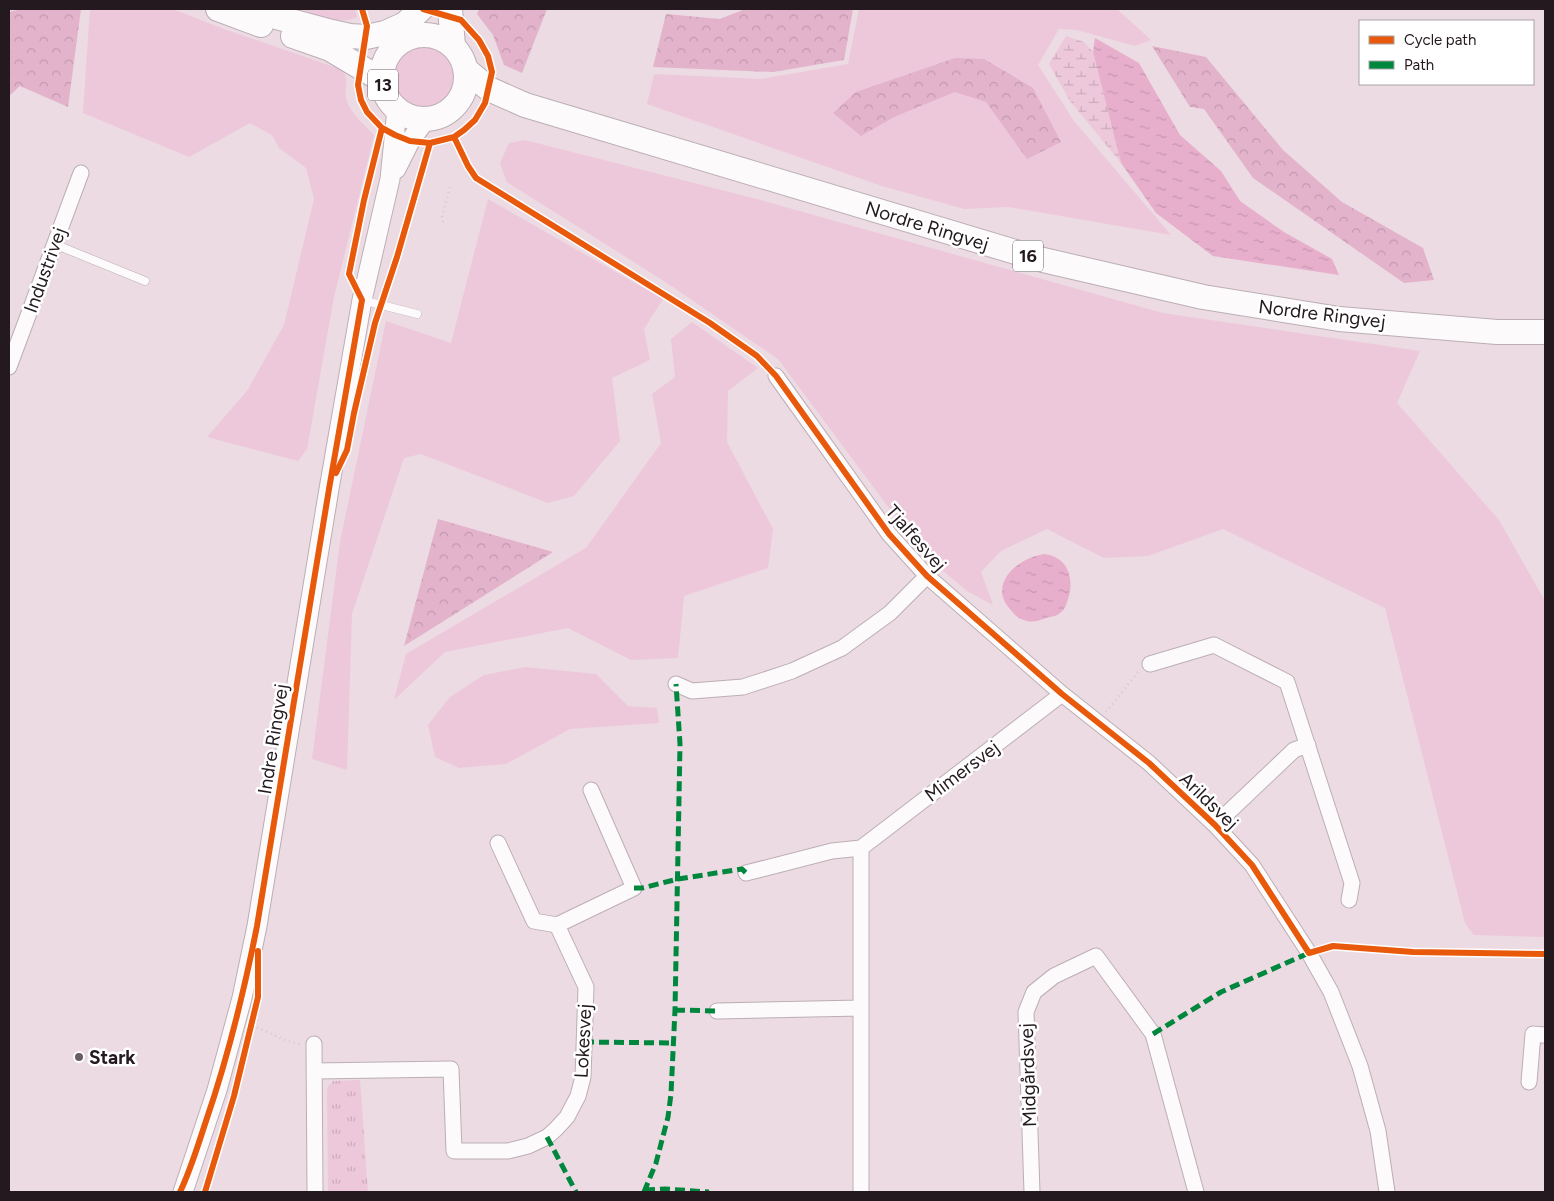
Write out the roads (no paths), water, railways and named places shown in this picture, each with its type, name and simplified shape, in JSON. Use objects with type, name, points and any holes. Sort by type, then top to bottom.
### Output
[{"type":"main road","name":"13","points":[[218,9],[330,49],[382,80]]},
{"type":"main road","points":[[246,9],[332,32],[366,37],[385,33],[405,24],[421,9]]},
{"type":"main road","points":[[419,36],[436,9]]},
{"type":"main road","points":[[450,9],[452,46]]},
{"type":"main road","name":"13","points":[[419,36],[404,41],[391,51],[386,60],[382,80],[389,100],[396,109],[405,115],[426,119]]},
{"type":"main road","points":[[419,36],[431,36],[443,40],[452,46],[463,61],[466,69],[465,88],[456,104],[443,115],[426,119]]},
{"type":"main road","points":[[330,49],[363,52],[391,51]]},
{"type":"main road","name":"Nordre Ringvej","points":[[466,69],[489,89],[525,105],[1039,259],[1203,297],[1339,319],[1496,332],[1545,332]]},
{"type":"main road","name":"Nordre Ringvej","points":[[456,104],[525,105]]},
{"type":"street","name":"Indre Ringvej","points":[[184,1187],[216,1090],[242,998],[257,926],[362,300],[390,179],[396,109]]},
{"type":"street","name":"Indre Ringvej","points":[[390,179],[410,141],[426,119]]},
{"type":"street","name":"Industrivej","points":[[9,367],[81,173]]},
{"type":"street","name":"Tjalfesvej","points":[[776,376],[889,534],[927,576],[1062,694]]},
{"type":"street","name":"Tjalfesvej","points":[[676,684],[692,691],[743,687],[792,671],[842,648],[890,613],[927,576]]},
{"type":"street","points":[[1150,664],[1214,644],[1287,682],[1352,883],[1349,900]]},
{"type":"street","name":"Arildsvej","points":[[1062,694],[1148,763],[1215,825],[1252,865],[1309,953],[1331,992],[1362,1075],[1378,1131],[1386,1192]]},
{"type":"street","name":"Mimersvej","points":[[746,873],[832,852],[861,848],[1062,694]]},
{"type":"street","name":"Arildsvej","points":[[1215,825],[1294,750],[1308,746]]},
{"type":"street","points":[[498,843],[534,921],[557,925],[634,888],[590,790]]},
{"type":"street","points":[[861,848],[861,1192]]},
{"type":"street","name":"Lokesvej","points":[[314,1071],[452,1069],[454,1151],[508,1151],[528,1146],[546,1137],[568,1117],[578,1096],[583,1077],[586,987],[557,925]]},
{"type":"street","name":"Midgårdsvej","points":[[1032,1192],[1026,1012],[1034,992],[1054,976],[1096,956],[1153,1034],[1196,1192]]},
{"type":"street","points":[[717,1011],[861,1008]]},
{"type":"street","points":[[1529,1082],[1533,1034],[1545,1035]]},
{"type":"street","points":[[314,1044],[315,1192]]},
{"type":"lane","points":[[54,244],[145,282]]},
{"type":"lane","points":[[362,300],[417,314]]},
{"type":"water","points":[[1095,38],[1139,63],[1180,135],[1221,171],[1240,201],[1284,232],[1332,259],[1339,275],[1213,256],[1156,213],[1121,163],[1093,52]]},
{"type":"water","points":[[1044,554],[1058,559],[1067,569],[1070,581],[1069,596],[1065,607],[1059,614],[1038,621],[1027,621],[1017,617],[1009,608],[1002,593],[1003,586],[1005,579],[1015,567],[1030,558]]},
{"type":"place","name":"Stark","points":[[79,1057]]}]
